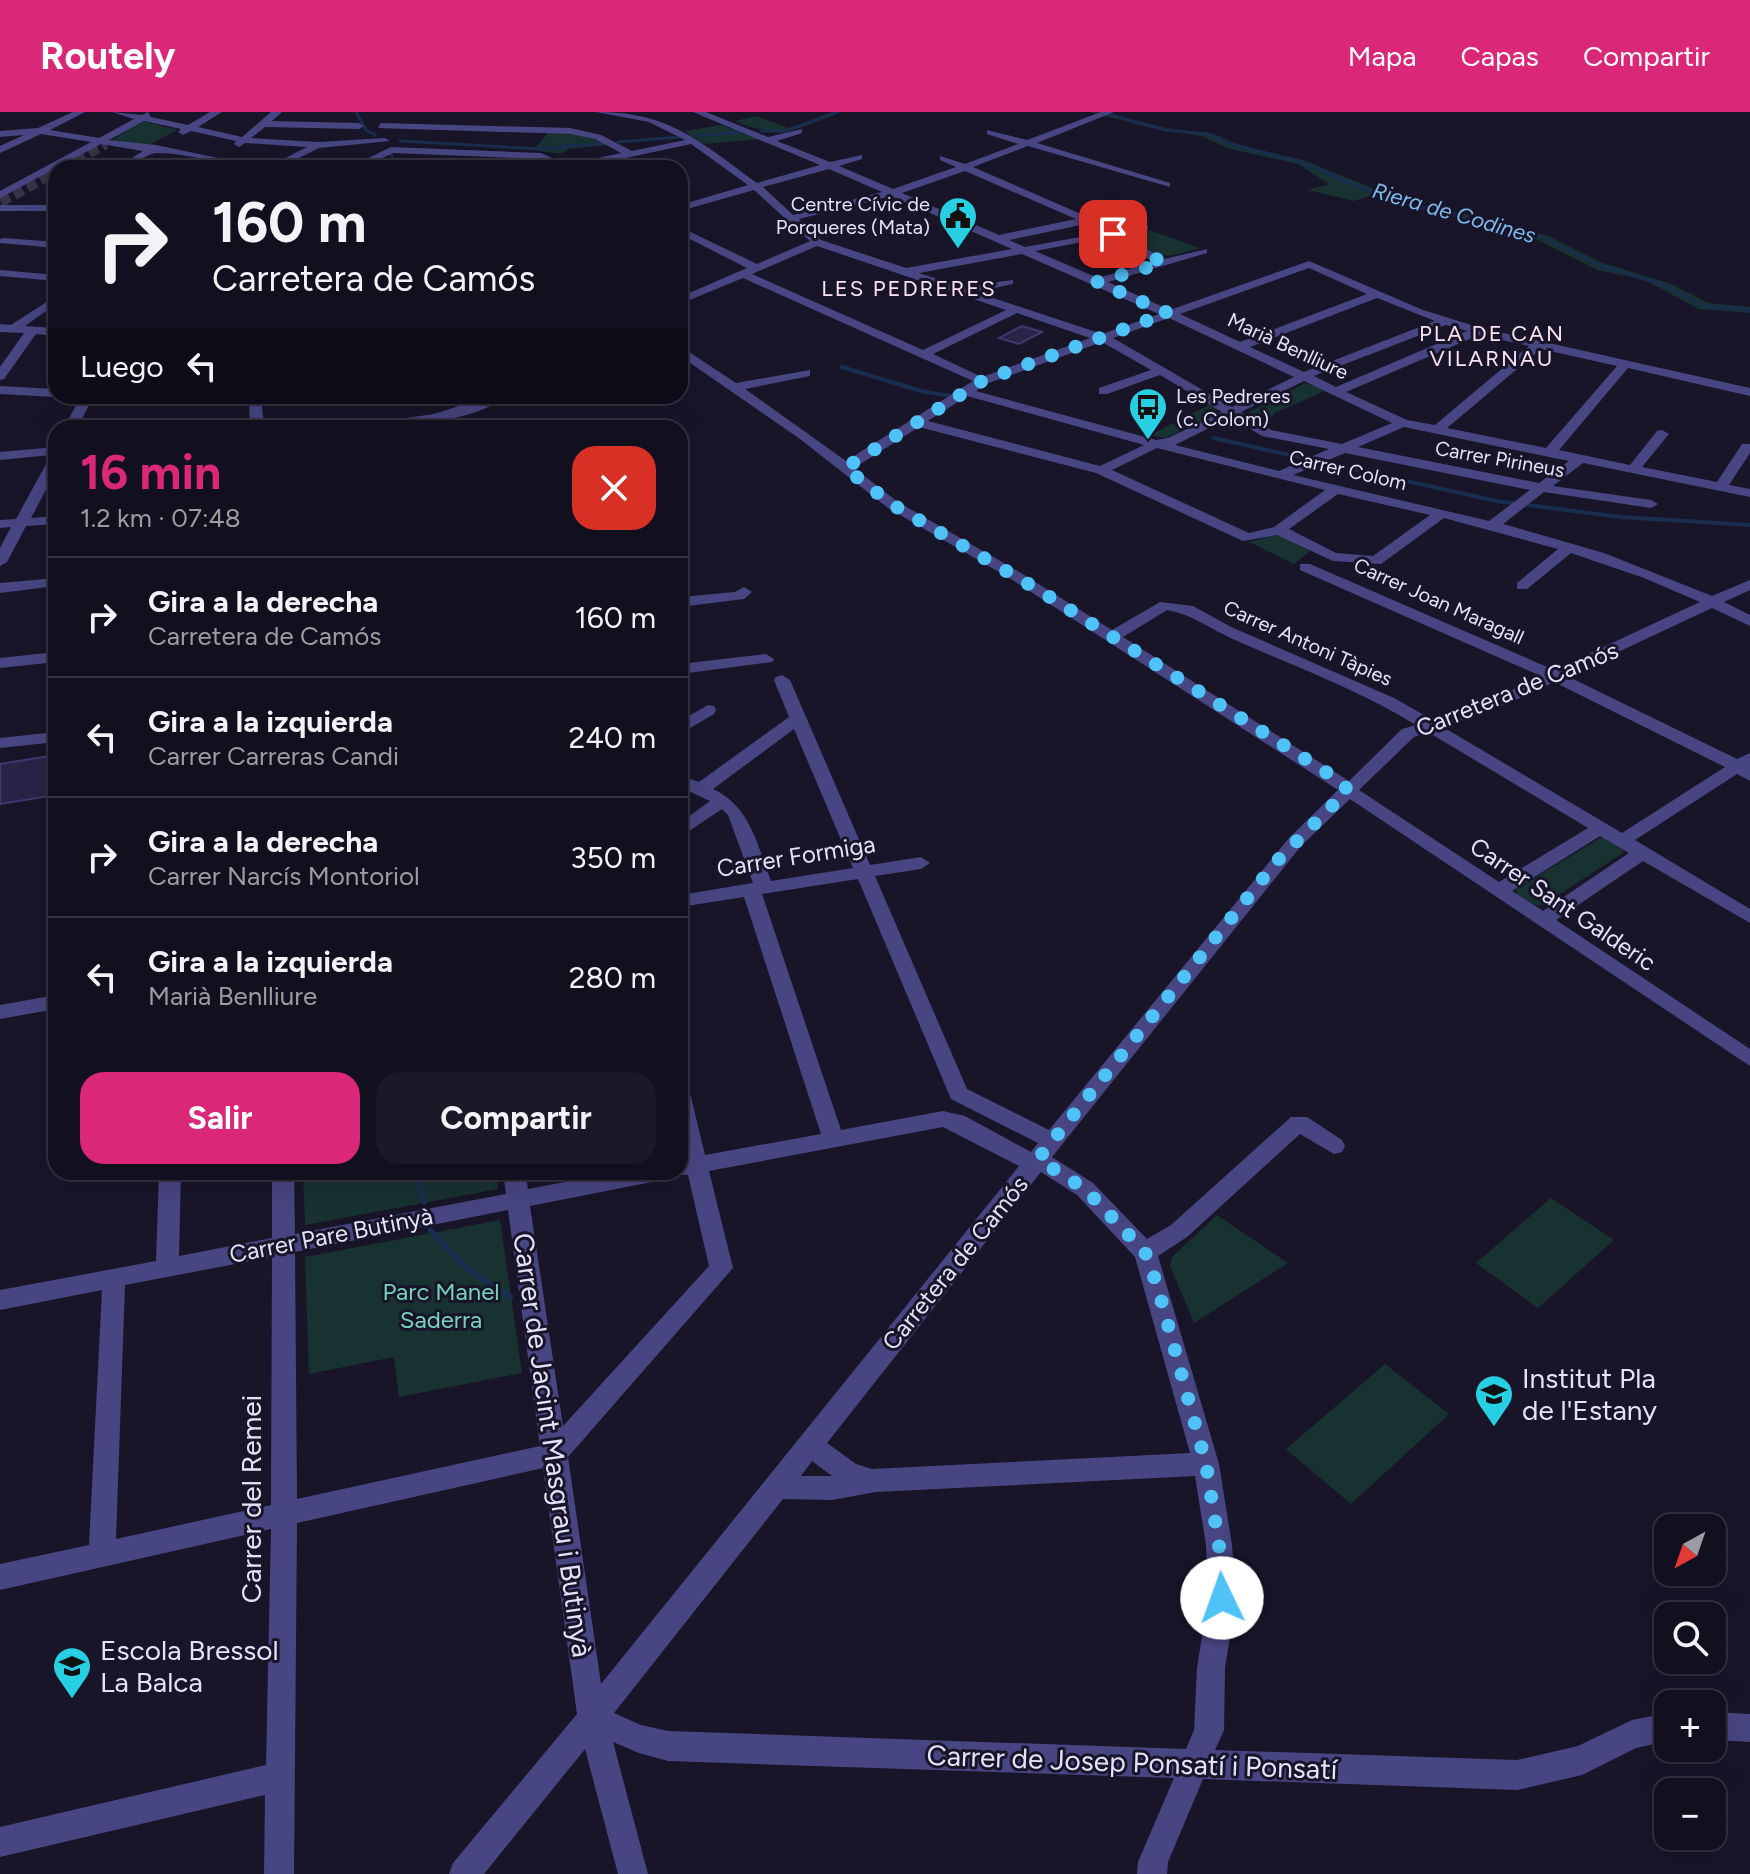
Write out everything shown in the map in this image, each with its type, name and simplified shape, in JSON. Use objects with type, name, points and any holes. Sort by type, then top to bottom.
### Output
[{"type":"street","points":[[0,150],[80,112]]},
{"type":"street","points":[[117,112],[247,141],[489,160],[511,156],[541,156],[549,160]]},
{"type":"street","points":[[69,160],[152,112]]},
{"type":"street","points":[[135,160],[217,112]]},
{"type":"street","points":[[234,147],[247,141],[277,112]]},
{"type":"street","points":[[603,112],[660,123],[694,141],[758,188],[817,242],[688,298]]},
{"type":"street","name":"Marià Benlliure","points":[[698,112],[831,166],[1168,313],[1403,423],[1750,493]]},
{"type":"street","points":[[792,218],[893,193],[967,168],[1105,113]]},
{"type":"street","points":[[390,160],[389,138],[379,122],[584,133],[630,154]]},
{"type":"street","points":[[265,124],[359,126]]},
{"type":"street","points":[[0,134],[41,131],[214,160]]},
{"type":"street","points":[[769,140],[799,131]]},
{"type":"street","points":[[990,132],[1166,185]]},
{"type":"street","points":[[602,160],[694,141]]},
{"type":"street","points":[[287,160],[318,145]]},
{"type":"street","points":[[371,160],[391,151]]},
{"type":"street","points":[[208,159],[221,153]]},
{"type":"street","points":[[533,160],[541,156]]},
{"type":"street","points":[[688,206],[859,157]]},
{"type":"street","points":[[943,158],[1089,221],[1163,263]]},
{"type":"street","points":[[0,195],[48,171]]},
{"type":"street","points":[[0,208],[48,207]]},
{"type":"street","points":[[997,239],[1141,209]]},
{"type":"street","points":[[905,271],[1144,228]]},
{"type":"street","points":[[688,234],[756,268]]},
{"type":"street","points":[[4,241],[48,244]]},
{"type":"street","name":"Carrer Pirineus","points":[[817,242],[1099,337],[1267,433],[1542,488],[1651,504]]},
{"type":"street","points":[[1097,282],[1203,251]]},
{"type":"street","points":[[845,468],[982,381],[1309,264],[1405,307],[1478,331],[1750,392]]},
{"type":"street","points":[[0,273],[48,277]]},
{"type":"street","points":[[743,274],[926,353],[982,381]]},
{"type":"street","points":[[961,291],[1009,282]]},
{"type":"street","points":[[1241,346],[1379,293]]},
{"type":"street","points":[[7,328],[48,304]]},
{"type":"street","points":[[926,353],[1015,310]]},
{"type":"street","points":[[1101,470],[1156,444],[1171,442],[1309,377],[1445,321]]},
{"type":"street","points":[[7,328],[48,332]]},
{"type":"street","points":[[0,376],[32,331]]},
{"type":"street","points":[[1337,391],[1478,331]]},
{"type":"street","points":[[1436,431],[1537,346]]},
{"type":"street","name":"Carrer Sant Galderic","points":[[688,355],[893,505],[1016,576],[1337,779],[1348,790],[1750,1059]]},
{"type":"street","points":[[1550,452],[1624,366]]},
{"type":"street","points":[[1103,391],[1160,371]]},
{"type":"street","points":[[735,387],[806,373]]},
{"type":"street","points":[[0,390],[48,393]]},
{"type":"street","name":"Carrer Colom","points":[[967,392],[1156,444],[1494,524],[1626,563],[1714,601],[1750,621]]},
{"type":"street","points":[[411,420],[458,412],[480,404]]},
{"type":"street","points":[[919,423],[1101,470],[1248,538],[1279,530],[1336,489]]},
{"type":"street","points":[[1281,475],[1403,423]]},
{"type":"street","points":[[1634,469],[1662,434]]},
{"type":"street","points":[[1721,486],[1747,447]]},
{"type":"street","points":[[0,456],[48,452]]},
{"type":"street","points":[[1494,524],[1581,458]]},
{"type":"street","points":[[0,562],[48,473]]},
{"type":"street","points":[[1279,530],[1333,557],[1376,561],[1442,513]]},
{"type":"street","points":[[0,524],[48,520]]},
{"type":"street","points":[[1522,586],[1569,547]]},
{"type":"street","name":"Carrer Joan Maragall","points":[[1325,553],[1305,567],[1556,676],[1746,766]]},
{"type":"street","points":[[0,588],[48,583]]},
{"type":"street","name":"Carretera de Camós","points":[[464,1874],[1277,861],[1408,733],[1503,700],[1750,584]]},
{"type":"street","points":[[688,593],[734,588],[744,592],[739,596],[688,601]]},
{"type":"street","name":"Carrer Antoni Tàpies","points":[[1111,637],[1165,605],[1188,609],[1226,630],[1376,695],[1750,917]]},
{"type":"street","points":[[0,663],[48,658]]},
{"type":"street","points":[[688,668],[766,659]]},
{"type":"street","points":[[0,670],[48,665]]},
{"type":"street","points":[[782,680],[959,1094],[974,1101],[1085,1189],[1145,1252],[1158,1288],[1206,1464],[1219,1545],[1222,1598],[1211,1668],[1209,1730],[1191,1765],[1153,1862],[1152,1874]]},
{"type":"street","points":[[688,724],[708,710]]},
{"type":"street","points":[[701,789],[798,718]]},
{"type":"street","points":[[0,743],[48,738]]},
{"type":"street","points":[[1621,841],[1746,766]]},
{"type":"street","points":[[688,783],[723,800],[736,813],[834,1140]]},
{"type":"street","points":[[688,825],[723,800]]},
{"type":"street","points":[[1498,891],[1600,828]]},
{"type":"street","points":[[1542,921],[1642,853]]},
{"type":"street","name":"Carrer Formiga","points":[[688,900],[921,863]]},
{"type":"street","points":[[0,1012],[48,1003]]},
{"type":"street","points":[[957,1122],[974,1101]]},
{"type":"street","points":[[0,1577],[554,1454],[721,1268],[689,1167],[926,1120],[957,1122],[1042,1155]]},
{"type":"street","points":[[1145,1252],[1179,1231],[1299,1123],[1334,1146]]},
{"type":"street","points":[[167,1267],[170,1180]]},
{"type":"street","name":"Carrer del Remei","points":[[279,1874],[284,1515],[283,1180]]},
{"type":"street","name":"Carrer de Jacint Masgrau i Butinyà","points":[[515,1180],[592,1718],[633,1874]]},
{"type":"street","name":"Carrer Pare Butinyà","points":[[0,1300],[621,1180]]},
{"type":"street","points":[[102,1553],[114,1278]]},
{"type":"street","points":[[810,1445],[849,1474],[876,1480]]},
{"type":"street","points":[[777,1487],[832,1488],[876,1480],[1206,1464]]},
{"type":"street","name":"Carrer de Josep Ponsatí i Ponsatí","points":[[592,1718],[639,1739],[668,1746],[1517,1775],[1582,1760],[1632,1734],[1654,1730]]},
{"type":"street","points":[[1726,1727],[1750,1728]]},
{"type":"street","points":[[0,1842],[279,1777]]},
{"type":"green space","points":[[842,112],[800,128],[778,131],[734,121],[757,116],[791,129],[826,114]]},
{"type":"green space","points":[[1089,112],[1104,112],[1166,128],[1214,134],[1236,144],[1306,161],[1411,204],[1481,216],[1548,236],[1603,263],[1671,284],[1709,303],[1750,307],[1750,313],[1699,309],[1645,280],[1597,270],[1536,239],[1514,232],[1370,196],[1354,201],[1308,190],[1329,184],[1298,164],[1227,148],[1202,136],[1165,131]]},
{"type":"green space","points":[[142,122],[177,130],[147,146],[112,140]]},
{"type":"green space","points":[[721,125],[760,139],[704,144],[684,131]]},
{"type":"green space","points":[[549,132],[589,137],[607,145],[568,149],[561,154],[533,150]]},
{"type":"green space","points":[[1149,230],[1199,248],[1175,255],[1160,255],[1124,237]]},
{"type":"green space","points":[[1305,383],[1327,390],[1275,413],[1264,427],[1246,414]]},
{"type":"green space","points":[[1209,405],[1216,409],[1216,414],[1165,438],[1153,436],[1154,433]]},
{"type":"green space","points":[[1284,536],[1310,551],[1294,564],[1249,542]]},
{"type":"green space","points":[[1602,837],[1623,848],[1623,853],[1543,905],[1530,904],[1519,897],[1516,889]]},
{"type":"green space","name":"Parc Manel Saderra","points":[[303,1180],[497,1180],[498,1189],[305,1225]]},
{"type":"green space","points":[[1551,1198],[1614,1240],[1538,1308],[1476,1263]]},
{"type":"green space","points":[[1217,1215],[1288,1263],[1194,1323],[1170,1266],[1172,1257]]},
{"type":"green space","name":"Parc Manel Saderra","points":[[500,1220],[522,1373],[399,1397],[394,1357],[309,1374],[305,1257]]},
{"type":"green space","points":[[1385,1364],[1449,1414],[1351,1504],[1286,1449]]},
{"type":"building","points":[[1022,326],[1042,332],[1019,344],[999,338]]},
{"type":"building","points":[[48,756],[48,796],[0,804],[0,764]]},
{"type":"waterway","name":"Riera de Codines","points":[[356,112],[366,130],[375,135]]},
{"type":"waterway","name":"Riera de Codines","points":[[761,131],[786,131],[837,112]]},
{"type":"waterway","name":"Riera de Codines","points":[[1107,114],[1165,130],[1207,134],[1231,144],[1303,163],[1391,200],[1542,237],[1599,265],[1661,284],[1704,306],[1750,310]]},
{"type":"waterway","name":"Riera de Codines","points":[[696,136],[740,132]]},
{"type":"waterway","name":"Riera de Codines","points":[[618,142],[679,137]]},
{"type":"waterway","name":"Riera de Codines","points":[[400,141],[541,149],[604,143]]},
{"type":"waterway","points":[[391,154],[394,160]]},
{"type":"waterway","points":[[842,367],[921,391],[950,396]]},
{"type":"waterway","points":[[1214,438],[1496,501],[1621,517],[1750,525]]},
{"type":"waterway","points":[[418,1180],[424,1202]]},
{"type":"waterway","points":[[431,1231],[467,1268],[510,1297]]},
{"type":"tunnel","points":[[77,160],[106,144]]},
{"type":"tunnel","points":[[1,202],[48,176]]},
{"type":"place","name":"Centre Cívic de Porqueres (Mata)","points":[[958,250]]},
{"type":"place","name":"Les Pedreres (c. Colom)","points":[[1148,441]]},
{"type":"place","name":"Institut Pla de l'Estany","points":[[1494,1428]]},
{"type":"place","name":"Escola Bressol La Balca","points":[[72,1700]]},
{"type":"district","name":"LES PEDRERES","points":[[909,288]]},
{"type":"district","name":"PLA DE CAN VILARNAU","points":[[1492,346]]},
{"type":"route","points":[[1113,234],[1163,263],[1097,282],[1168,313],[982,381],[845,468],[893,505],[1058,602],[1337,779],[1348,790],[1277,861],[1038,1159],[1085,1189],[1145,1252],[1158,1288],[1206,1464],[1219,1545],[1222,1598]]}]
